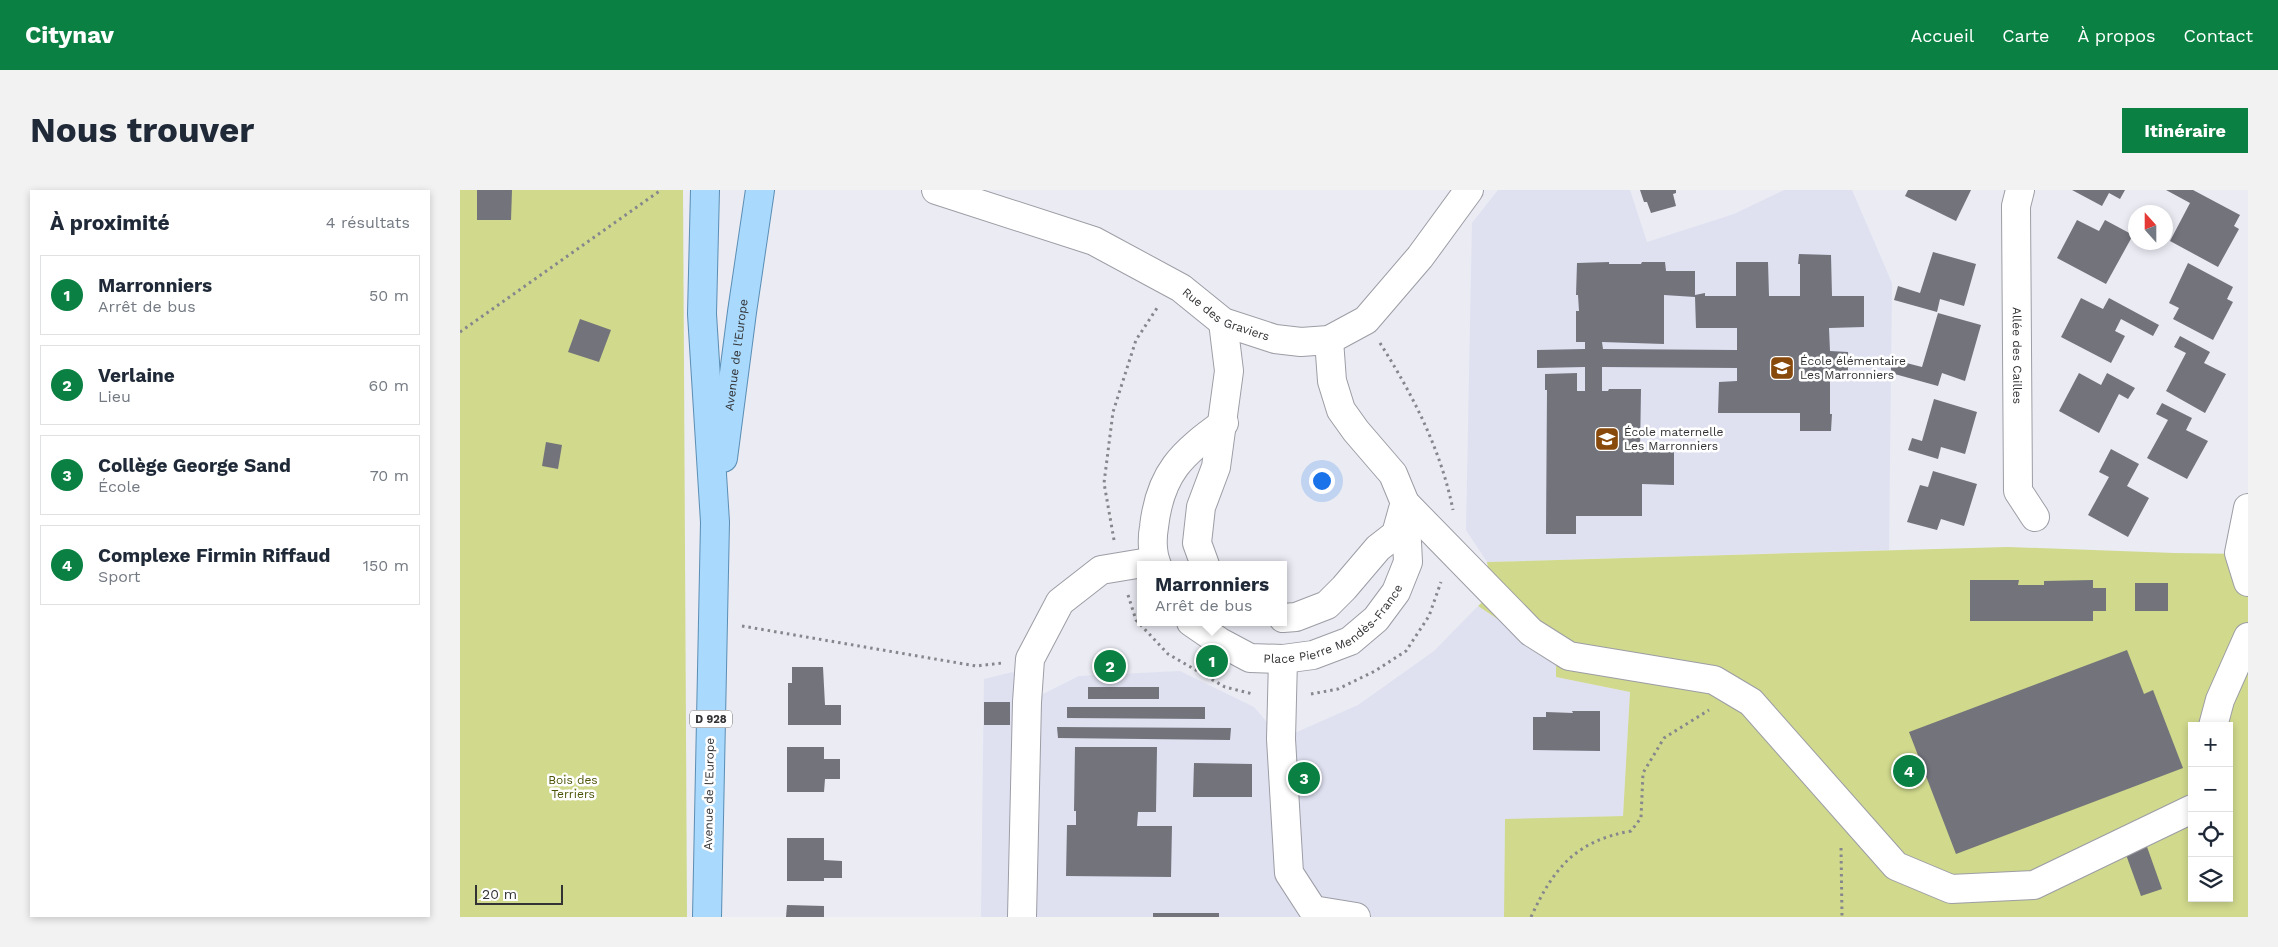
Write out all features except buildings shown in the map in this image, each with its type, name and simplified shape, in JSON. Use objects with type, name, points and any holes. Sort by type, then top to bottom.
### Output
[{"type":"main road","name":"Avenue de l'Europe","points":[[705,190],[702,314],[715,522],[706,917]]},
{"type":"main road","name":"Avenue de l'Europe","points":[[715,522],[760,190]]},
{"type":"street","name":"Rue des Graviers","points":[[936,190],[1094,241],[1173,284],[1223,322],[1275,339],[1301,342],[1329,340],[1366,320],[1420,257],[1469,190]]},
{"type":"street","name":"Allée des Cailles","points":[[2020,190],[2016,206],[2018,491],[2035,516]]},
{"type":"street","points":[[1204,561],[1198,543],[1201,507],[1216,467],[1224,422],[1229,371],[1223,322]]},
{"type":"street","name":"Place Pierre Mendès-France","points":[[1198,626],[1220,642],[1250,658],[1283,659],[1313,655],[1350,641],[1376,619],[1396,592],[1408,562],[1405,504],[1393,474],[1356,431],[1341,410],[1332,381],[1329,340]]},
{"type":"street","points":[[1156,561],[1153,535],[1156,505],[1168,475],[1195,444],[1224,422]]},
{"type":"street","points":[[1405,504],[1531,632],[1569,656],[1714,680],[1751,702],[1896,866],[1951,890],[2034,885],[2188,811]]},
{"type":"street","name":"Place Pierre Mendès-France","points":[[1287,618],[1296,617],[1327,605],[1378,548],[1396,534],[1405,504]]},
{"type":"street","points":[[2246,513],[2239,553],[2248,582]]},
{"type":"street","points":[[1022,917],[1027,702],[1030,659],[1060,602],[1101,570],[1137,565]]},
{"type":"street","points":[[2214,722],[2220,700],[2248,637]]},
{"type":"street","points":[[1283,659],[1281,739],[1290,873],[1313,910],[1356,917]]},
{"type":"path","points":[[460,332],[661,190]]},
{"type":"path","points":[[1137,621],[1119,567],[1104,484],[1113,412],[1136,340],[1173,284]]},
{"type":"path","points":[[1142,626],[1168,654],[1225,687],[1282,701],[1338,689],[1375,671],[1406,651],[1429,616],[1452,552],[1453,510],[1439,456],[1399,373],[1366,320]]},
{"type":"path","points":[[740,626],[976,666],[1030,659]]},
{"type":"path","points":[[1531,917],[1545,887],[1579,849],[1607,836],[1631,831],[1640,818],[1643,773],[1664,738],[1708,711],[1728,688]]},
{"type":"path","points":[[1841,803],[1842,917]]},
{"type":"shaded area","points":[[1498,190],[1630,190],[1647,242],[1734,214],[1784,190],[1852,190],[1892,283],[1889,550],[1487,562],[1466,530],[1472,223]]},
{"type":"shaded area","points":[[1478,606],[1556,658],[1556,677],[1630,692],[1623,816],[1505,820],[1504,917],[981,917],[984,679],[1013,672],[1027,702],[1079,676],[1180,671],[1254,707],[1281,739],[1358,705],[1434,651]]},
{"type":"green space","name":"Bois des Terriers","points":[[460,190],[683,190],[687,917],[460,917]]},
{"type":"green space","points":[[2008,547],[2248,554],[2248,917],[1504,917],[1505,819],[1623,816],[1630,692],[1556,677],[1556,658],[1478,606],[1492,593],[1487,562]]},
{"type":"place","name":"École élémentaire Les Marronniers","points":[[1782,368]]},
{"type":"place","name":"École maternelle Les Marronniers","points":[[1607,439]]},
{"type":"place","name":"Marronniers","points":[[1212,661]]},
{"type":"place","name":"Verlaine","points":[[1110,666]]},
{"type":"place","name":"Complexe Firmin Riffaud","points":[[1909,771]]},
{"type":"place","name":"Collège George Sand","points":[[1304,778]]}]
